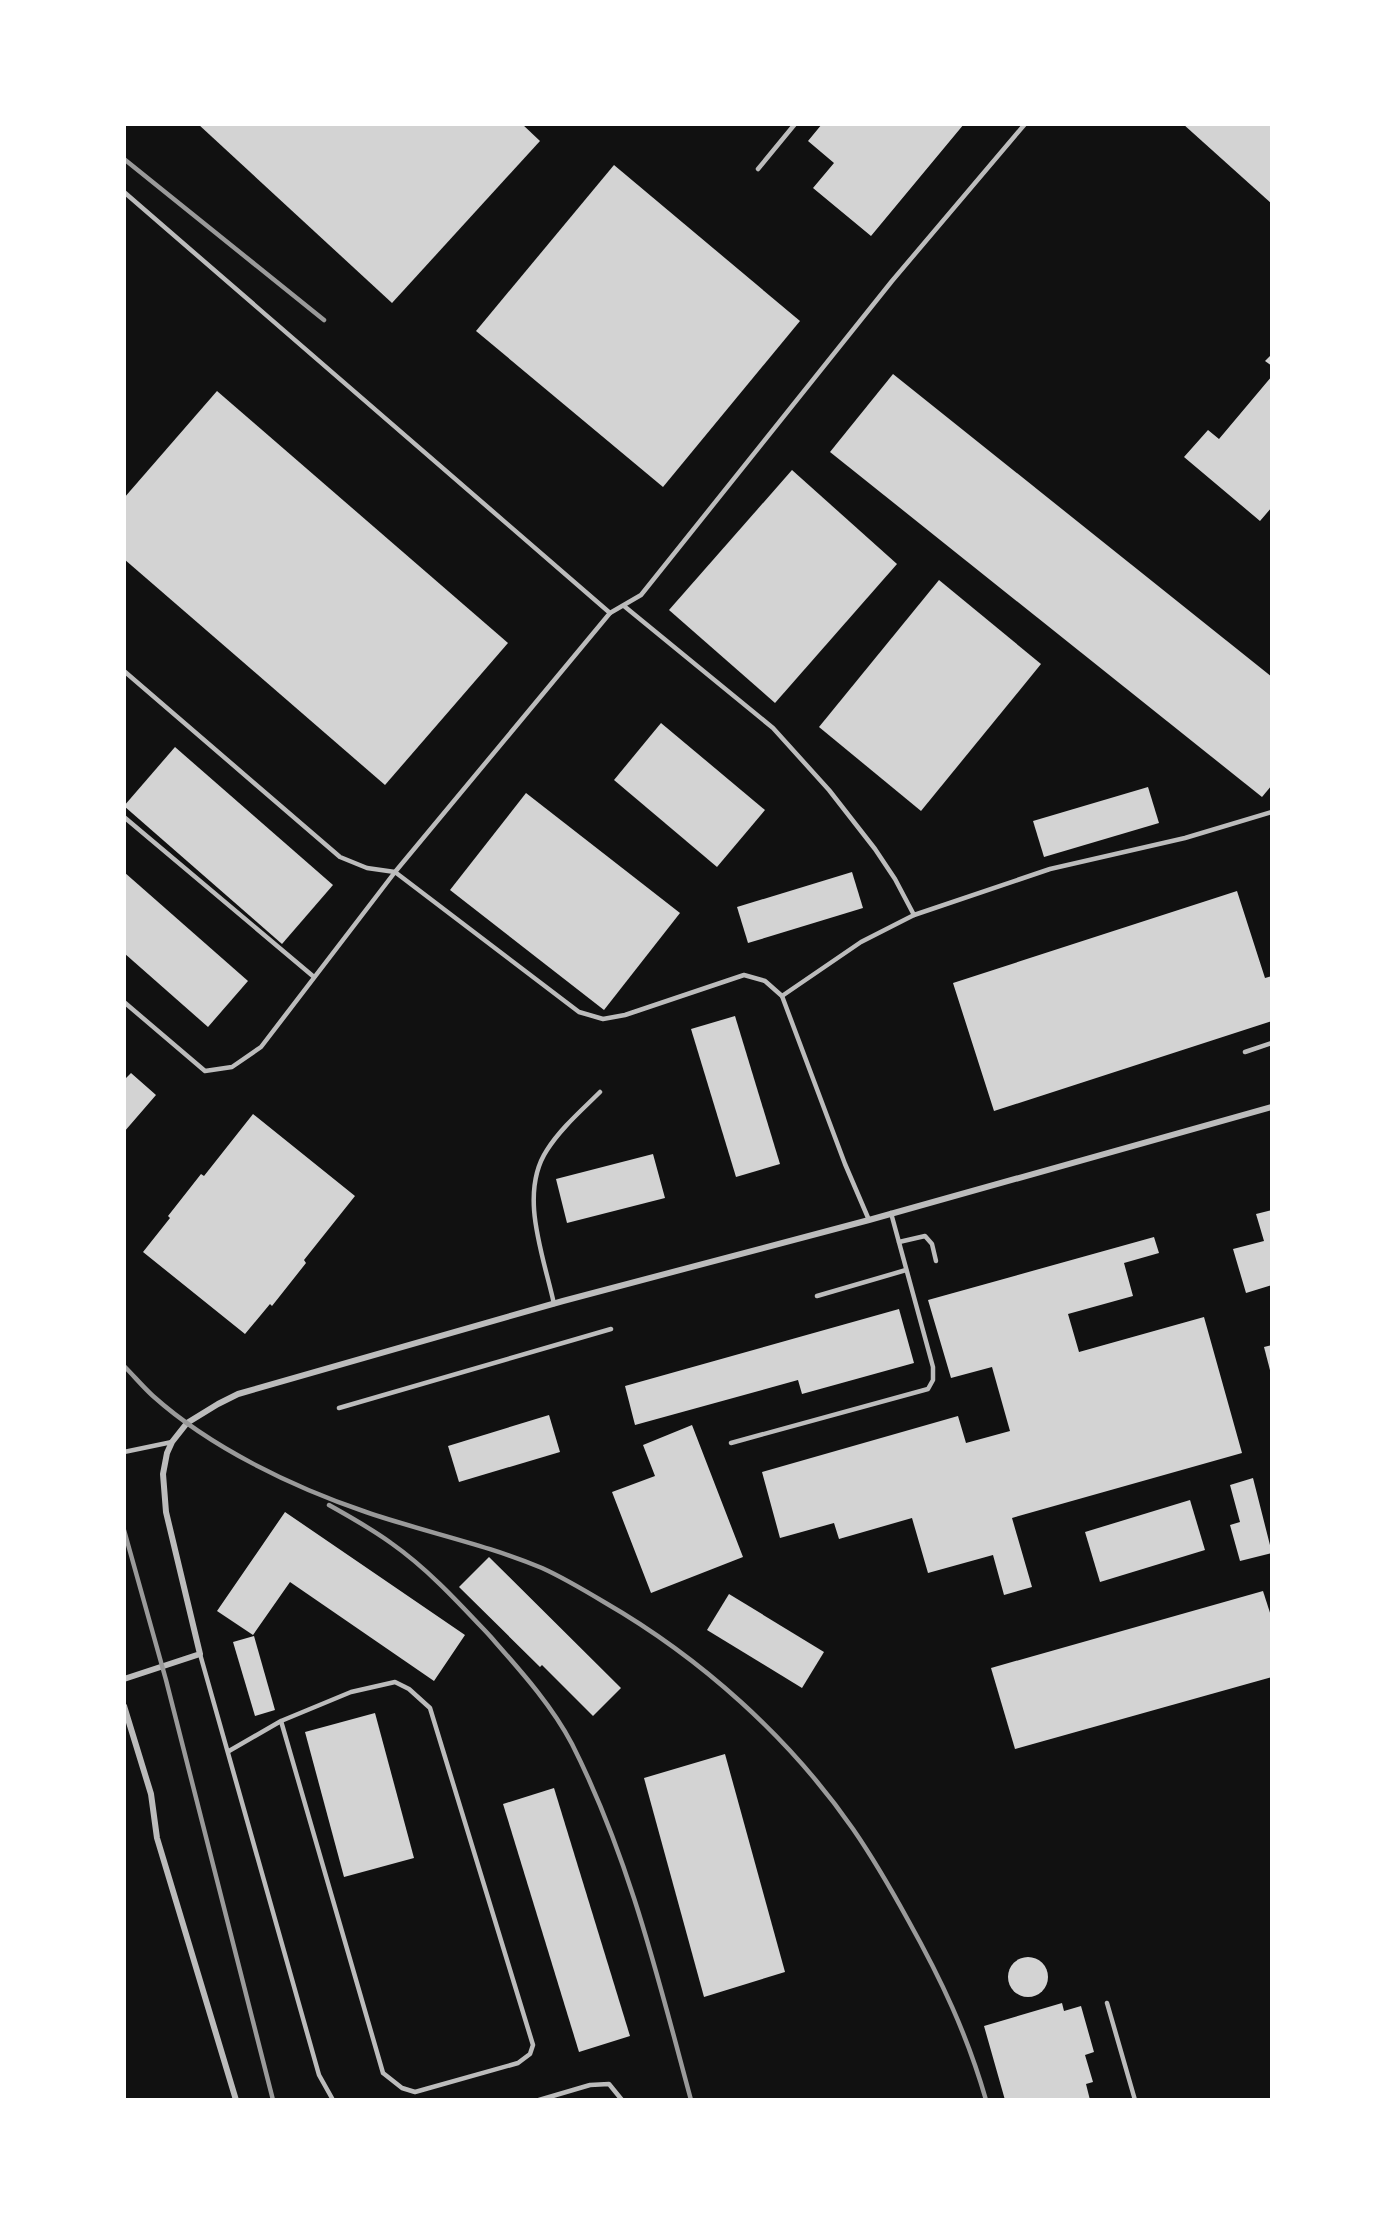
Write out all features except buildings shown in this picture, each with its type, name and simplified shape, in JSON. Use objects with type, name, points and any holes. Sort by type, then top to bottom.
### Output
[{"type":"street","points":[[124,1679],[200,1654],[166,1512],[163,1486],[165,1463],[172,1442],[188,1423],[238,1394],[554,1304],[869,1220],[1272,1107]]},
{"type":"street","points":[[124,1706],[151,1794],[156,1838],[236,2100]]},
{"type":"lane","points":[[758,169],[795,124]]},
{"type":"lane","points":[[124,1002],[205,1071],[232,1067],[261,1047],[395,872],[610,613],[641,595],[892,281],[1025,124]]},
{"type":"lane","points":[[124,192],[610,613]]},
{"type":"lane","points":[[624,606],[773,728],[829,790],[874,849],[895,879],[914,915]]},
{"type":"lane","points":[[124,671],[340,856],[367,867],[395,872],[579,1012],[603,1019],[625,1015],[744,975],[765,981],[782,996],[845,1164],[869,1220]]},
{"type":"lane","points":[[782,996],[861,942],[914,915],[1050,869],[1185,838],[1272,812]]},
{"type":"lane","points":[[124,817],[314,977]]},
{"type":"lane","points":[[1245,1052],[1272,1043]]},
{"type":"lane","points":[[554,1304],[537,1229],[534,1203],[536,1176],[545,1152],[560,1132],[600,1092]]},
{"type":"lane","points":[[731,1443],[928,1389],[933,1380],[933,1366],[891,1213]]},
{"type":"lane","points":[[899,1242],[925,1236],[932,1244],[936,1261]]},
{"type":"lane","points":[[817,1296],[906,1270]]},
{"type":"lane","points":[[339,1408],[611,1329]]},
{"type":"lane","points":[[124,1452],[172,1442]]},
{"type":"lane","points":[[200,1654],[319,2075],[333,2100]]},
{"type":"lane","points":[[229,1751],[281,1721],[351,1692],[395,1682],[409,1689],[430,1708],[533,2045],[530,2054],[518,2064],[415,2092],[402,2088],[383,2073],[281,1721]]},
{"type":"lane","points":[[1107,2003],[1135,2100]]},
{"type":"lane","points":[[539,2100],[590,2085],[609,2085],[622,2100]]},
{"type":"railway","points":[[124,159],[324,320]]},
{"type":"railway","points":[[124,1366],[149,1393],[176,1415],[200,1433],[254,1464],[338,1502],[499,1552],[542,1568],[640,1624],[709,1674],[741,1702],[801,1763],[828,1795],[860,1840],[902,1908],[942,1985],[962,2030],[986,2100]]},
{"type":"railway","points":[[329,1505],[391,1543],[443,1587],[523,1674],[564,1729],[592,1787],[626,1874],[654,1964],[691,2100]]},
{"type":"railway","points":[[124,1530],[166,1680],[273,2100]]}]
